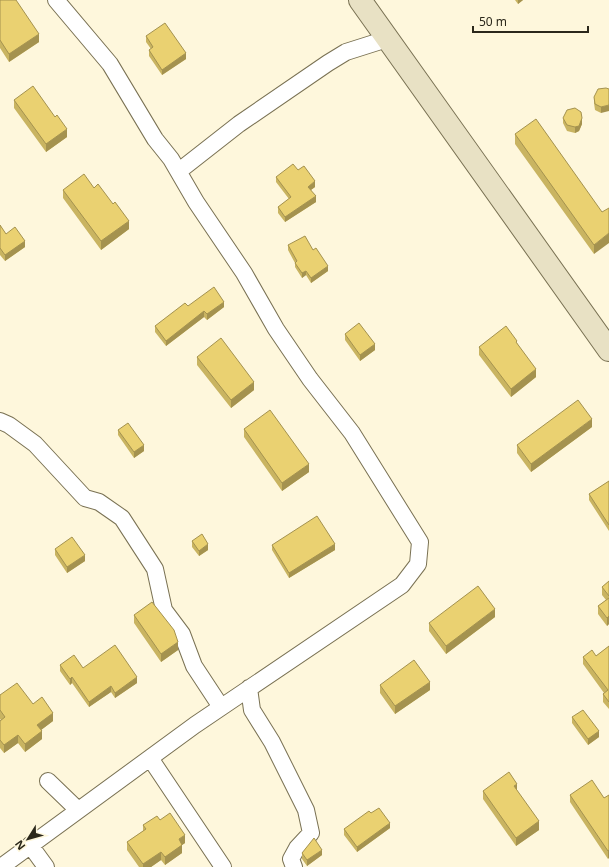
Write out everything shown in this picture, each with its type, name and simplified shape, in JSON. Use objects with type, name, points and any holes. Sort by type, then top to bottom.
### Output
[{"type":"street","points":[[4,860],[30,845],[249,688],[402,585],[418,564],[420,542],[352,433],[310,379],[276,329],[244,273],[196,202],[179,171],[155,140],[110,64],[56,0]]},
{"type":"street","points":[[360,0],[609,350]]},
{"type":"street","points":[[179,171],[239,124],[328,63],[346,52],[387,39]]},
{"type":"street","points":[[0,421],[10,425],[35,444],[85,498],[99,502],[122,518],[155,569],[164,610],[182,634],[194,666],[221,708]]},
{"type":"street","points":[[249,688],[252,710],[272,742],[306,810],[312,833],[296,848],[291,859],[294,867]]},
{"type":"street","points":[[150,758],[223,867]]},
{"type":"street","points":[[48,780],[78,810]]},
{"type":"street","points":[[30,845],[46,867]]},
{"type":"building","points":[[0,0],[16,0],[39,34],[9,54],[0,40]]},
{"type":"building","points":[[165,23],[186,53],[162,70],[149,50],[153,47],[146,36]]},
{"type":"building","points":[[33,86],[55,117],[57,115],[67,129],[46,144],[14,100]]},
{"type":"building","points":[[598,89],[609,89],[609,105],[601,107],[595,104],[594,97]]},
{"type":"building","points":[[575,108],[581,112],[582,118],[579,126],[575,127],[567,125],[563,118],[567,110]]},
{"type":"building","points":[[536,119],[602,212],[609,208],[609,233],[594,245],[515,134]]},
{"type":"building","points":[[293,164],[298,170],[304,166],[315,181],[308,187],[316,196],[285,217],[278,207],[291,197],[276,177]]},
{"type":"building","points":[[84,174],[94,188],[98,184],[113,204],[115,202],[129,221],[101,241],[63,190]]},
{"type":"building","points":[[0,225],[6,234],[15,227],[25,241],[5,255],[0,248]]},
{"type":"building","points":[[305,236],[313,250],[316,248],[328,266],[311,278],[306,271],[302,273],[295,263],[297,261],[288,245]]},
{"type":"building","points":[[214,287],[224,302],[207,314],[204,311],[166,341],[155,326],[185,303],[188,306]]},
{"type":"building","points":[[359,323],[375,344],[360,355],[345,334]]},
{"type":"building","points":[[506,326],[536,369],[511,389],[479,347]]},
{"type":"building","points":[[221,338],[254,382],[231,400],[197,357]]},
{"type":"building","points":[[578,400],[592,419],[531,464],[517,445]]},
{"type":"building","points":[[270,410],[309,464],[282,483],[244,429]]},
{"type":"building","points":[[128,423],[144,445],[134,452],[118,430]]},
{"type":"building","points":[[609,481],[609,525],[589,494]]},
{"type":"building","points":[[317,516],[335,544],[289,573],[272,545]]},
{"type":"building","points":[[202,534],[208,544],[199,551],[192,541]]},
{"type":"building","points":[[72,537],[85,555],[67,567],[55,549]]},
{"type":"building","points":[[609,581],[609,596],[602,587]]},
{"type":"building","points":[[478,586],[495,609],[446,646],[429,623]]},
{"type":"building","points":[[609,598],[609,616],[607,618],[598,606]]},
{"type":"building","points":[[152,602],[174,630],[178,642],[161,654],[134,615]]},
{"type":"building","points":[[115,645],[137,677],[115,693],[111,686],[89,702],[72,677],[70,679],[60,665],[74,655],[83,668]]},
{"type":"building","points":[[609,646],[609,702],[603,694],[608,690],[583,657],[592,650],[596,656]]},
{"type":"building","points":[[414,660],[430,682],[395,706],[380,685]]},
{"type":"building","points":[[17,683],[33,704],[42,697],[53,713],[37,725],[42,731],[25,744],[18,735],[4,745],[0,740],[0,721],[5,717],[0,710],[0,695]]},
{"type":"building","points":[[583,710],[599,731],[588,739],[572,717]]},
{"type":"building","points":[[509,772],[517,784],[514,786],[539,821],[516,838],[483,791]]},
{"type":"building","points":[[592,780],[604,798],[609,795],[608,851],[570,795]]},
{"type":"building","points":[[379,808],[390,823],[357,847],[344,829],[369,811],[371,813]]},
{"type":"building","points":[[170,813],[185,835],[179,839],[182,845],[165,857],[161,852],[143,864],[127,842],[146,829],[143,825],[157,816],[160,820]]},
{"type":"building","points":[[314,838],[322,850],[307,860],[302,853]]}]
